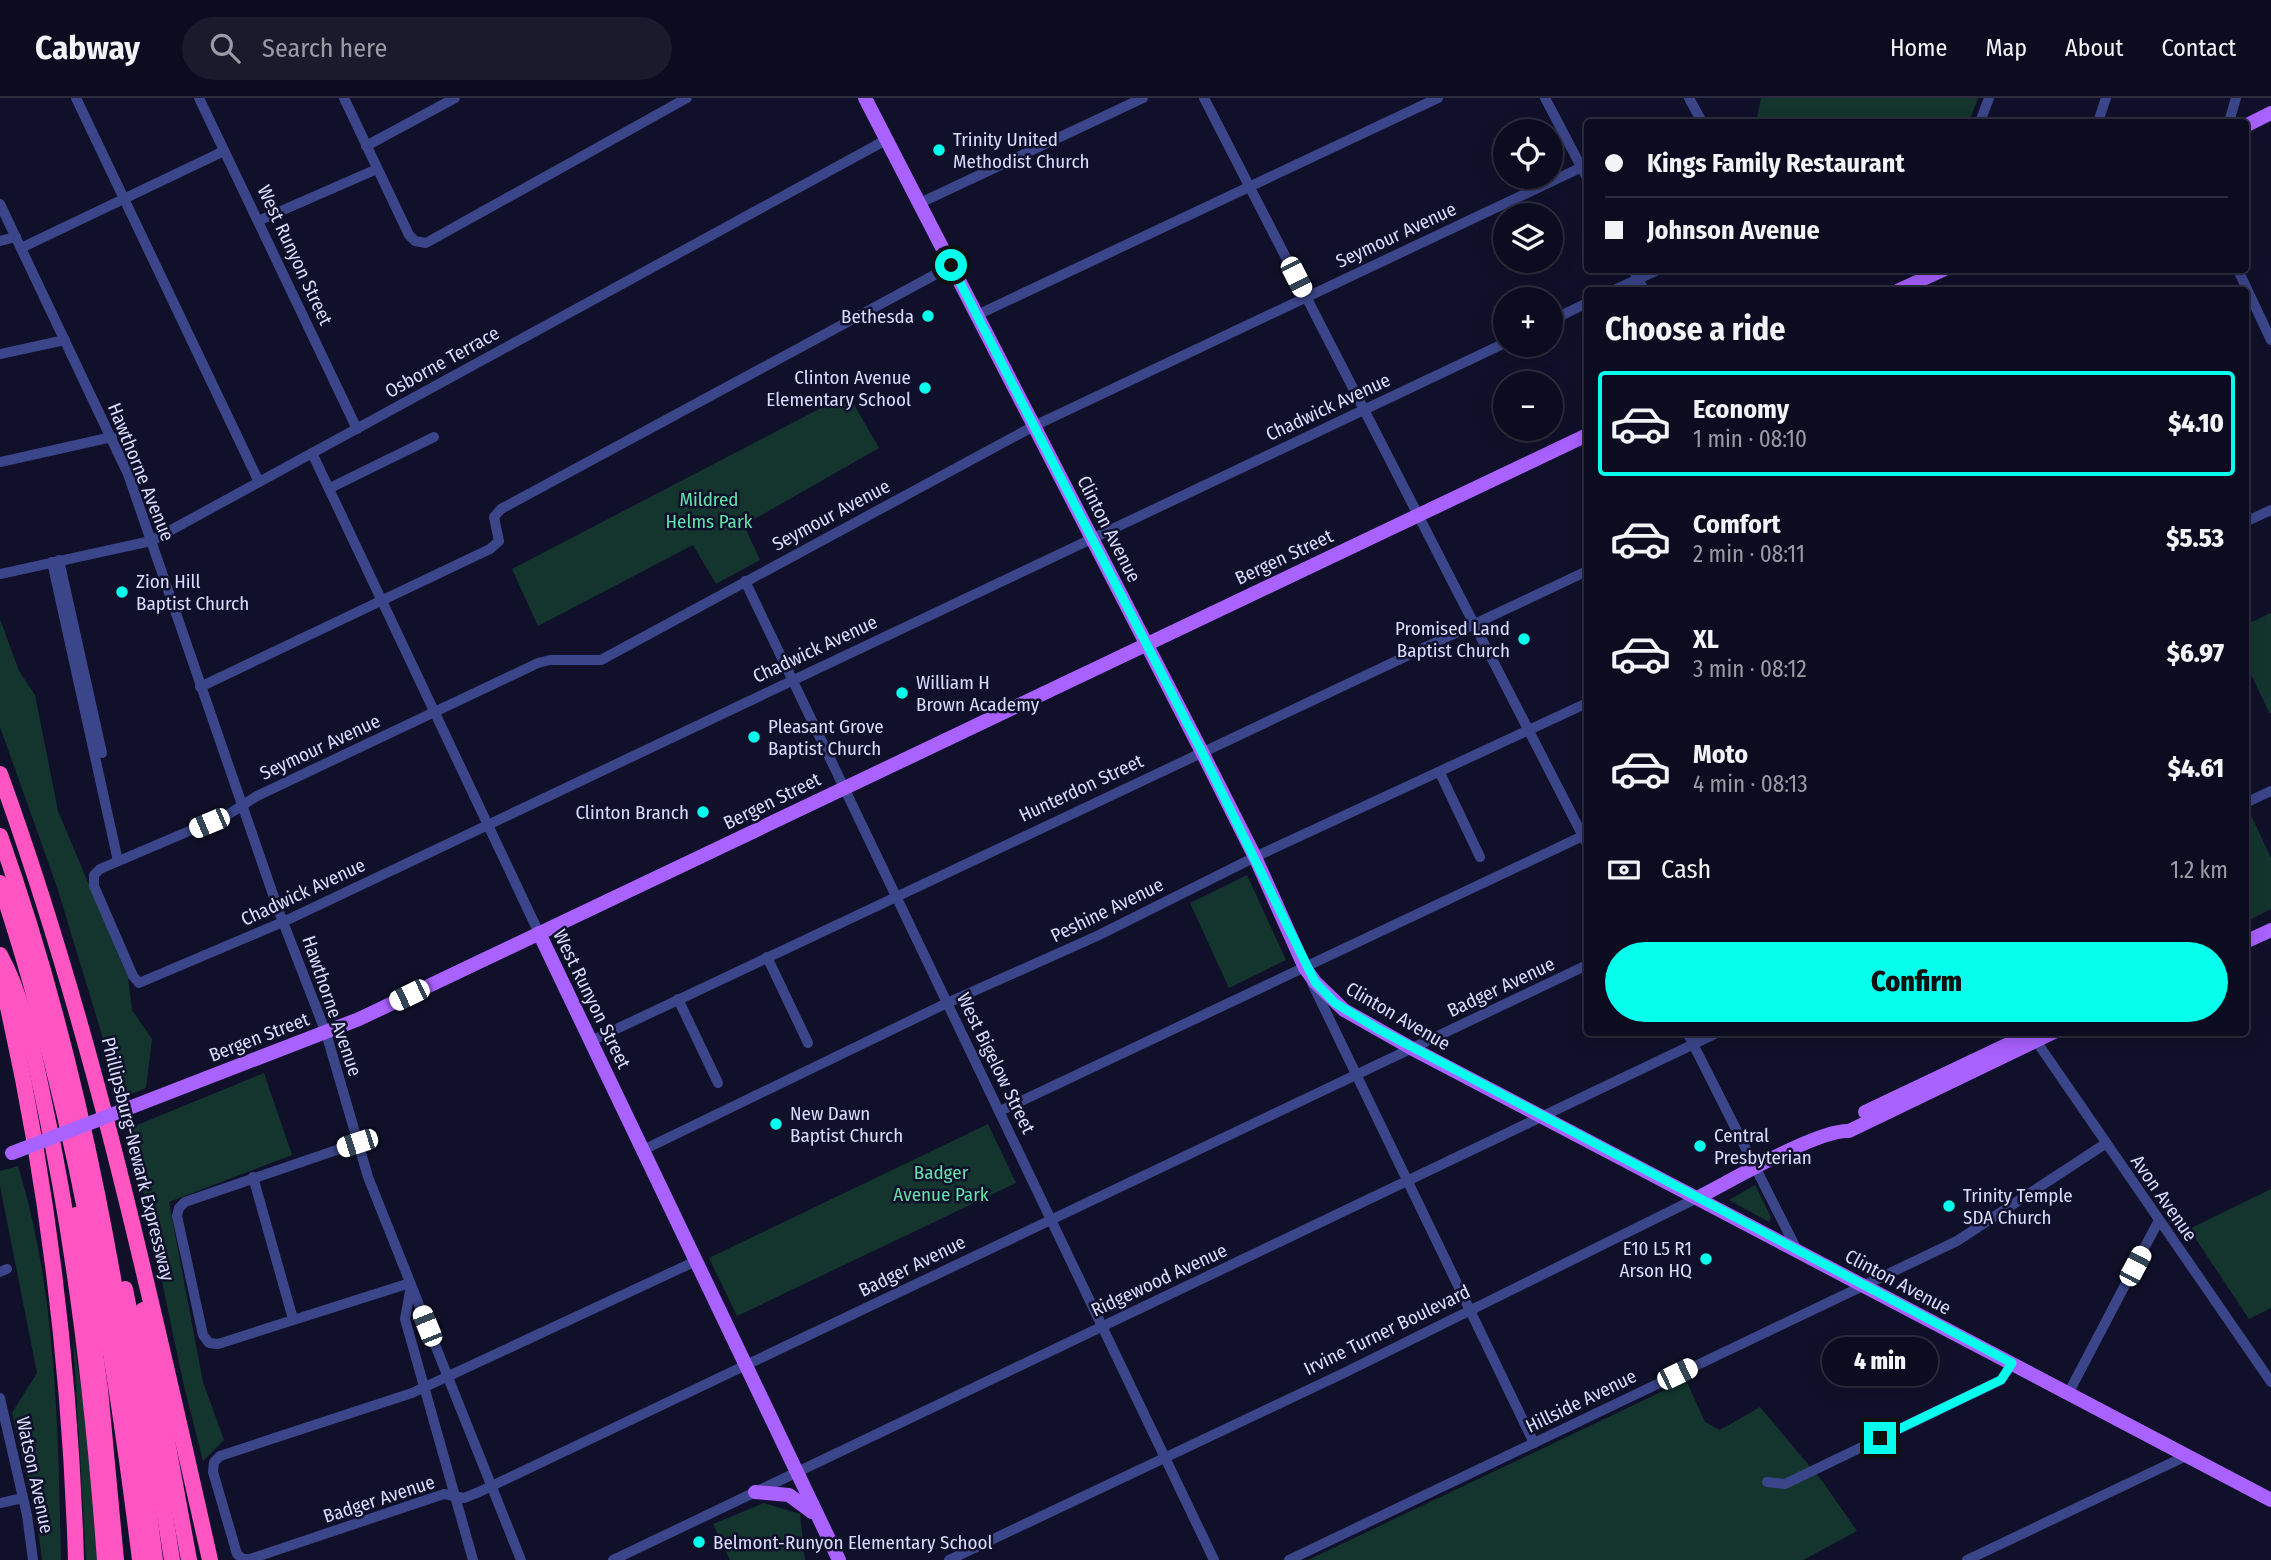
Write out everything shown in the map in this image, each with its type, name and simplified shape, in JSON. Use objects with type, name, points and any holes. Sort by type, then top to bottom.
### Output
[{"type":"highway","name":"Phillipsburg-Newark Expressway","points":[[0,775],[52,925],[98,1085],[128,1198],[210,1560]]},
{"type":"highway","points":[[0,836],[35,942],[121,1270],[144,1382],[172,1560]]},
{"type":"highway","points":[[0,883],[35,998],[66,1119],[103,1312],[140,1560]]},
{"type":"highway","points":[[0,955],[13,980],[24,1021],[58,1175],[83,1348],[105,1560]]},
{"type":"highway","points":[[0,972],[35,1141],[55,1275],[72,1441],[76,1560]]},
{"type":"highway","points":[[98,1085],[170,1443],[189,1560]]},
{"type":"highway","points":[[74,1090],[116,1299],[155,1560]]},
{"type":"highway","points":[[66,1119],[71,1187],[107,1454],[116,1560]]},
{"type":"main road","name":"Clinton Avenue","points":[[865,98],[1201,750],[1255,857],[1305,968],[1335,1003],[1411,1048],[2271,1500]]},
{"type":"main road","points":[[2249,124],[2271,113]]},
{"type":"main road","points":[[1905,287],[1931,273]]},
{"type":"main road","name":"Bergen Street","points":[[6,1155],[326,1033],[1584,436]]},
{"type":"main road","points":[[2249,930],[2271,919]]},
{"type":"main road","points":[[2249,940],[2271,930]]},
{"type":"main road","name":"West Runyon Street","points":[[539,933],[839,1560]]},
{"type":"main road","name":"Irvine Turner Boulevard","points":[[1697,1198],[1839,1130],[1844,1123],[2030,1036]]},
{"type":"main road","points":[[755,1492],[789,1495],[819,1518]]},
{"type":"street","points":[[76,98],[259,482]]},
{"type":"street","name":"West Runyon Street","points":[[199,98],[357,429]]},
{"type":"street","points":[[344,98],[409,235],[418,242],[426,243],[687,98]]},
{"type":"street","points":[[366,146],[455,98]]},
{"type":"street","points":[[920,203],[1143,98]]},
{"type":"street","points":[[1204,98],[1584,834]]},
{"type":"street","points":[[977,314],[1438,98]]},
{"type":"street","points":[[1545,98],[1584,172]]},
{"type":"street","points":[[1689,98],[1700,119]]},
{"type":"street","points":[[1981,119],[1989,98]]},
{"type":"street","points":[[2099,119],[2106,98]]},
{"type":"street","points":[[2230,119],[2236,98]]},
{"type":"street","name":"Osborne Terrace","points":[[0,574],[151,541],[886,140]]},
{"type":"street","points":[[0,241],[19,243],[124,201],[224,151]]},
{"type":"street","name":"Seymour Avenue","points":[[139,983],[133,976],[94,886],[94,875],[538,663],[550,660],[601,660],[1034,426],[1581,167]]},
{"type":"street","points":[[258,221],[377,169]]},
{"type":"street","name":"Hawthorne Avenue","points":[[0,204],[112,437],[151,541],[283,922],[326,1033],[357,1143],[410,1284],[405,1319],[473,1560]]},
{"type":"street","points":[[201,687],[496,546],[500,537],[494,517],[501,509],[951,265]]},
{"type":"street","points":[[1618,287],[1636,274]]},
{"type":"street","points":[[2249,293],[2271,340]]},
{"type":"street","points":[[1563,315],[1584,304]]},
{"type":"street","points":[[0,354],[65,340]]},
{"type":"street","name":"Chadwick Avenue","points":[[139,983],[283,922],[1493,348]]},
{"type":"street","points":[[0,462],[112,437]]},
{"type":"street","points":[[330,488],[434,437]]},
{"type":"street","name":"West Runyon Street","points":[[312,453],[539,933]]},
{"type":"street","points":[[2249,520],[2271,510]]},
{"type":"street","points":[[56,561],[122,860]]},
{"type":"street","name":"Hunterdon Street","points":[[591,1041],[1201,750],[1584,571]]},
{"type":"street","name":"West Bigelow Street","points":[[745,581],[1214,1560]]},
{"type":"street","name":"Peshine Avenue","points":[[643,1150],[947,1003],[1097,936],[1255,857],[1584,704]]},
{"type":"street","points":[[1440,773],[1480,857]]},
{"type":"street","points":[[2249,801],[2271,791]]},
{"type":"street","points":[[1000,1111],[1584,839]]},
{"type":"street","points":[[767,957],[808,1043]]},
{"type":"street","name":"Badger Avenue","points":[[424,1387],[220,1456],[214,1462],[213,1472],[236,1552],[241,1558],[250,1559],[443,1494],[464,1498],[1584,966]]},
{"type":"street","points":[[1305,968],[1534,1443]]},
{"type":"street","points":[[678,999],[718,1083]]},
{"type":"street","points":[[1689,1036],[1797,1250]]},
{"type":"street","name":"Ridgewood Avenue","points":[[613,1560],[1711,1036]]},
{"type":"street","name":"Avon Avenue","points":[[2033,1036],[2271,1382]]},
{"type":"street","points":[[357,1143],[253,1177],[185,1202],[179,1208],[177,1216],[202,1335],[209,1343],[218,1344],[410,1284],[521,1560]]},
{"type":"street","name":"Hillside Avenue","points":[[1289,1560],[1970,1234],[2105,1144]]},
{"type":"street","points":[[253,1177],[293,1320]]},
{"type":"street","name":"Irvine Turner Boulevard","points":[[948,1560],[1469,1312],[1697,1198]]},
{"type":"street","points":[[2068,1394],[2159,1220]]},
{"type":"street","points":[[424,1387],[696,1261]]},
{"type":"street","points":[[1767,1482],[1785,1484],[2001,1380],[2012,1363]]},
{"type":"street","name":"Watson Avenue","points":[[0,1398],[23,1498],[33,1560]]},
{"type":"street","points":[[1967,1560],[2186,1456]]},
{"type":"street","points":[[0,1503],[23,1498]]},
{"type":"green space","points":[[1761,98],[1978,98],[1970,119],[1757,119]]},
{"type":"green space","name":"Mildred Helms Park","points":[[848,394],[879,448],[744,525],[760,560],[716,584],[693,545],[538,626],[512,569]]},
{"type":"green space","points":[[2271,613],[2270,714],[2249,670],[2249,623]]},
{"type":"green space","points":[[0,619],[19,671],[35,695],[58,811],[128,978],[132,1010],[152,1039],[146,1088],[121,1098],[57,887],[0,727]]},
{"type":"green space","points":[[2249,813],[2271,858],[2271,909],[2249,920]]},
{"type":"green space","points":[[1247,875],[1286,960],[1229,988],[1190,903]]},
{"type":"green space","points":[[264,1073],[292,1155],[169,1202],[203,1382],[224,1440],[203,1461],[183,1382],[130,1128]]},
{"type":"green space","name":"Badger Avenue Park","points":[[988,1124],[1016,1183],[737,1316],[709,1258]]},
{"type":"green space","points":[[18,1166],[31,1214],[48,1312],[56,1411],[61,1560],[42,1560],[37,1521],[12,1413],[37,1373],[0,1186],[0,1171]]},
{"type":"green space","points":[[1755,1185],[1771,1217],[1769,1222],[1729,1200]]},
{"type":"green space","points":[[2271,1189],[2271,1308],[2249,1319],[2189,1229]]},
{"type":"green space","points":[[73,1337],[84,1407],[99,1560],[86,1560]]},
{"type":"green space","points":[[1686,1380],[1705,1422],[1720,1430],[1760,1407],[1823,1482],[1857,1531],[1803,1560],[1308,1560]]},
{"type":"green space","points":[[764,1503],[800,1514],[805,1560],[730,1560],[713,1524]]},
{"type":"place","name":"Trinity United Methodist Church","points":[[939,150]]},
{"type":"place","name":"Bethesda","points":[[928,316]]},
{"type":"place","name":"Clinton Avenue Elementary School","points":[[925,388]]},
{"type":"place","name":"Zion Hill Baptist Church","points":[[122,592]]},
{"type":"place","name":"Promised Land Baptist Church","points":[[1524,639]]},
{"type":"place","name":"William H Brown Academy","points":[[902,693]]},
{"type":"place","name":"Pleasant Grove Baptist Church","points":[[754,737]]},
{"type":"place","name":"Clinton Branch","points":[[703,812]]},
{"type":"place","name":"New Dawn Baptist Church","points":[[776,1124]]},
{"type":"place","name":"Central Presbyterian","points":[[1700,1146]]},
{"type":"place","name":"Trinity Temple SDA Church","points":[[1949,1206]]},
{"type":"place","name":"E10 L5 R1 Arson HQ","points":[[1706,1259]]},
{"type":"place","name":"Belmont-Runyon Elementary School","points":[[699,1542]]},
{"type":"route","points":[[951,265],[1201,750],[1255,857],[1305,968],[1315,982],[1344,1010],[1378,1029],[2012,1363],[2001,1380],[1880,1438]]}]
